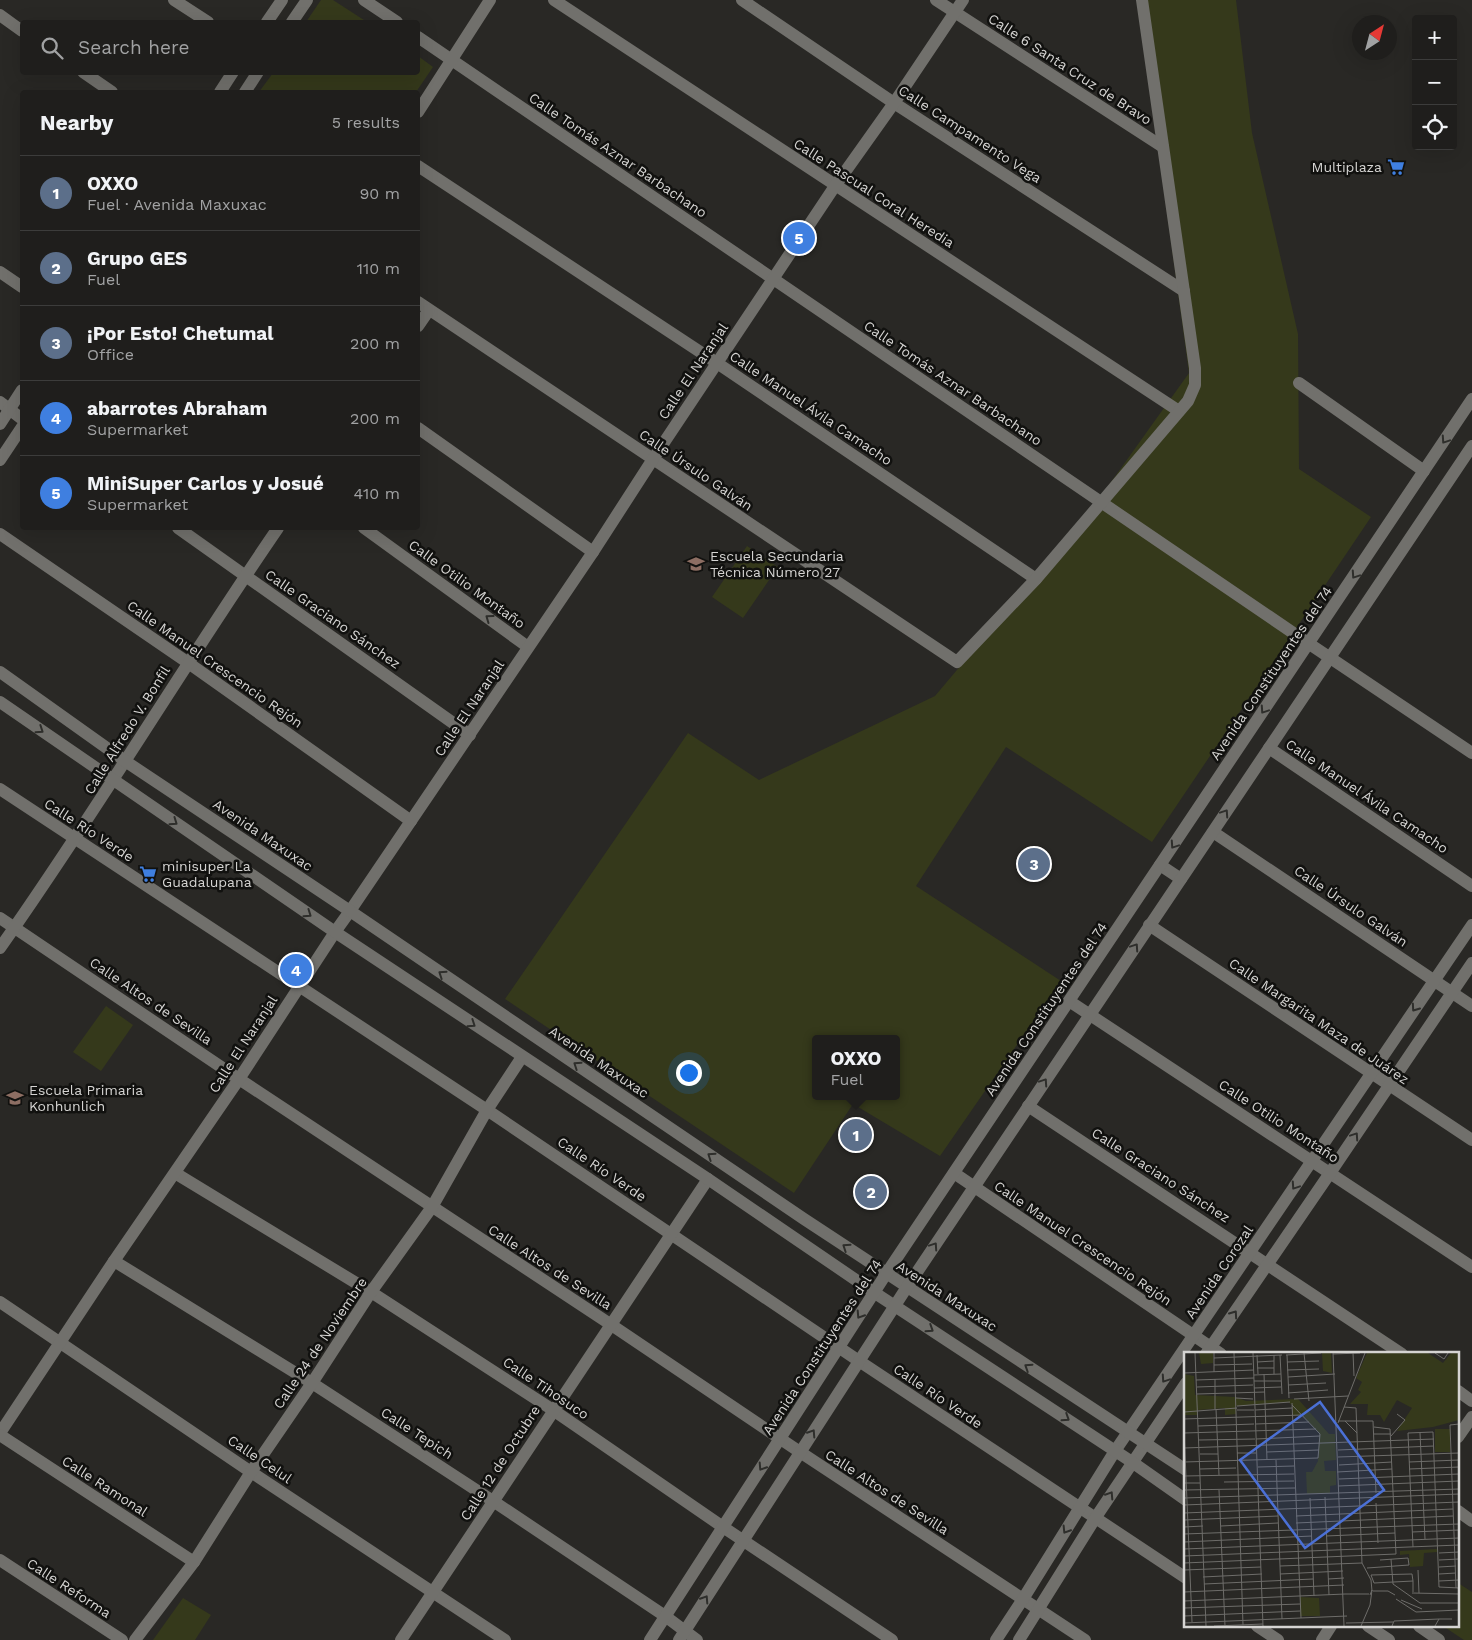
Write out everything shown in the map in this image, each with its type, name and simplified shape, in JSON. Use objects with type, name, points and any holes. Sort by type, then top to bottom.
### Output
[{"type":"street","points":[[174,0],[205,20]]},
{"type":"street","points":[[268,20],[282,0]]},
{"type":"street","points":[[293,20],[307,0]]},
{"type":"street","points":[[364,0],[394,20]]},
{"type":"street","points":[[420,109],[490,0]]},
{"type":"street","name":"Calle Pascual Coral Heredia","points":[[554,0],[1179,411]]},
{"type":"street","name":"Calle Campamento Vega","points":[[742,0],[894,104],[1184,291]]},
{"type":"street","name":"Calle 6 Santa Cruz de Bravo","points":[[936,0],[1163,147]]},
{"type":"street","name":"Calle El Naranjal","points":[[0,1434],[114,1261],[239,1079],[334,932],[470,735],[835,186],[894,104],[963,0]]},
{"type":"street","points":[[1036,579],[1188,401],[1195,385],[1195,368],[1184,291],[1140,2]]},
{"type":"street","points":[[0,15],[20,30]]},
{"type":"street","name":"Calle Tomás Aznar Barbachano","points":[[420,38],[1308,644],[1472,753]]},
{"type":"street","points":[[87,75],[109,90]]},
{"type":"street","points":[[221,90],[231,75]]},
{"type":"street","points":[[246,90],[256,75]]},
{"type":"street","name":"Calle Manuel Ávila Camacho","points":[[420,167],[717,363],[1036,579]]},
{"type":"street","points":[[0,272],[20,286]]},
{"type":"street","name":"Calle Úrsulo Galván","points":[[420,303],[957,662],[1036,579]]},
{"type":"street","points":[[420,323],[429,310]]},
{"type":"street","points":[[1299,383],[1424,471]]},
{"type":"street","points":[[0,424],[5,406],[20,392]]},
{"type":"street","name":"Avenida Constituyentes del 74","points":[[650,1640],[886,1274],[1472,399]]},
{"type":"street","points":[[5,406],[20,417]]},
{"type":"street","points":[[420,429],[593,552]]},
{"type":"street","points":[[0,460],[20,430]]},
{"type":"street","points":[[682,1636],[894,1306],[973,1187],[1472,446]]},
{"type":"street","name":"Calle Graciano Sánchez","points":[[181,530],[470,735]]},
{"type":"street","name":"Calle Alfredo V. Bonfil","points":[[0,948],[114,780],[188,662],[277,530]]},
{"type":"street","name":"Calle Otilio Montaño","points":[[367,530],[528,647]]},
{"type":"street","name":"Calle Manuel Crescencio Rejón","points":[[0,534],[188,662],[411,821]]},
{"type":"street","name":"Avenida Maxuxac","points":[[0,672],[125,761],[886,1274],[1184,1469]]},
{"type":"street","points":[[0,702],[334,932],[708,1179],[874,1293],[1132,1462],[1184,1499]]},
{"type":"street","name":"Calle Manuel Ávila Camacho","points":[[1269,748],[1472,886]]},
{"type":"street","name":"Calle Río Verde","points":[[0,789],[487,1110],[859,1361],[1184,1577]]},
{"type":"street","name":"Calle Úrsulo Galván","points":[[1213,832],[1435,979],[1472,1006]]},
{"type":"street","points":[[1160,865],[1181,879]]},
{"type":"street","name":"Calle Altos de Sevilla","points":[[0,918],[239,1079],[1085,1640]]},
{"type":"street","name":"Avenida Corozal","points":[[996,1640],[1115,1451],[1251,1253],[1370,1073],[1472,924]]},
{"type":"street","name":"Calle Margarita Maza de Juárez","points":[[1150,925],[1472,1140]]},
{"type":"street","points":[[1213,1351],[1268,1264],[1472,963]]},
{"type":"street","name":"Calle Otilio Montaño","points":[[1069,1001],[1472,1267]]},
{"type":"street","name":"Calle 24 de Noviembre","points":[[135,1640],[194,1562],[251,1472],[371,1292],[432,1207],[487,1110],[522,1057]]},
{"type":"street","name":"Calle Graciano Sánchez","points":[[1028,1106],[1399,1352]]},
{"type":"street","name":"Calle Tihosuco","points":[[175,1173],[371,1292],[553,1410],[892,1640]]},
{"type":"street","name":"Calle Manuel Crescencio Rejón","points":[[954,1173],[1213,1351]]},
{"type":"street","name":"Calle 12 de Octubre","points":[[401,1640],[708,1179]]},
{"type":"street","name":"Calle Tepich","points":[[114,1261],[312,1383],[665,1616],[682,1636],[697,1640]]},
{"type":"street","name":"Calle Celul","points":[[0,1302],[62,1342],[251,1472],[505,1640]]},
{"type":"street","points":[[1019,1640],[1096,1517],[1184,1387]]},
{"type":"street","points":[[1460,1392],[1472,1400]]},
{"type":"street","points":[[1460,1434],[1472,1416]]},
{"type":"street","name":"Calle Ramonal","points":[[0,1434],[194,1562]]},
{"type":"street","points":[[1460,1512],[1472,1521]]},
{"type":"street","name":"Calle Reforma","points":[[0,1560],[122,1640]]},
{"type":"street","points":[[1260,1628],[1278,1640]]},
{"type":"street","points":[[1322,1640],[1330,1628]]},
{"type":"street","points":[[1371,1628],[1389,1640]]},
{"type":"street","points":[[1421,1628],[1439,1640]]},
{"type":"green space","points":[[321,0],[333,0],[364,20],[307,20]]},
{"type":"green space","points":[[1137,0],[1236,0],[1252,133],[1298,334],[1299,469],[1371,517],[1152,842],[1006,747],[916,886],[1061,981],[940,1156],[853,1104],[794,1193],[505,999],[688,733],[759,780],[935,696],[1086,517],[1189,373]]},
{"type":"green space","points":[[420,57],[433,67],[417,90],[260,90],[272,75],[420,75]]},
{"type":"green space","points":[[747,546],[778,567],[743,618],[712,597]]},
{"type":"green space","points":[[106,1006],[133,1025],[101,1071],[73,1052]]},
{"type":"green space","points":[[1460,1584],[1472,1592],[1472,1640],[1464,1640],[1446,1628],[1460,1628]]},
{"type":"green space","points":[[183,1598],[211,1615],[195,1640],[153,1640]]},
{"type":"place","name":"Multiplaza","points":[[1396,167]]},
{"type":"place","name":"MiniSuper Carlos y Josué","points":[[799,238]]},
{"type":"place","name":"Escuela Secundaria Técnica Número 27","points":[[696,564]]},
{"type":"place","name":"¡Por Esto! Chetumal","points":[[1034,864]]},
{"type":"place","name":"minisuper La Guadalupana","points":[[148,874]]},
{"type":"place","name":"abarrotes Abraham","points":[[296,970]]},
{"type":"place","name":"Escuela Primaria Konhunlich","points":[[15,1098]]},
{"type":"place","name":"OXXO","points":[[856,1135]]},
{"type":"place","name":"Grupo GES","points":[[871,1192]]}]
